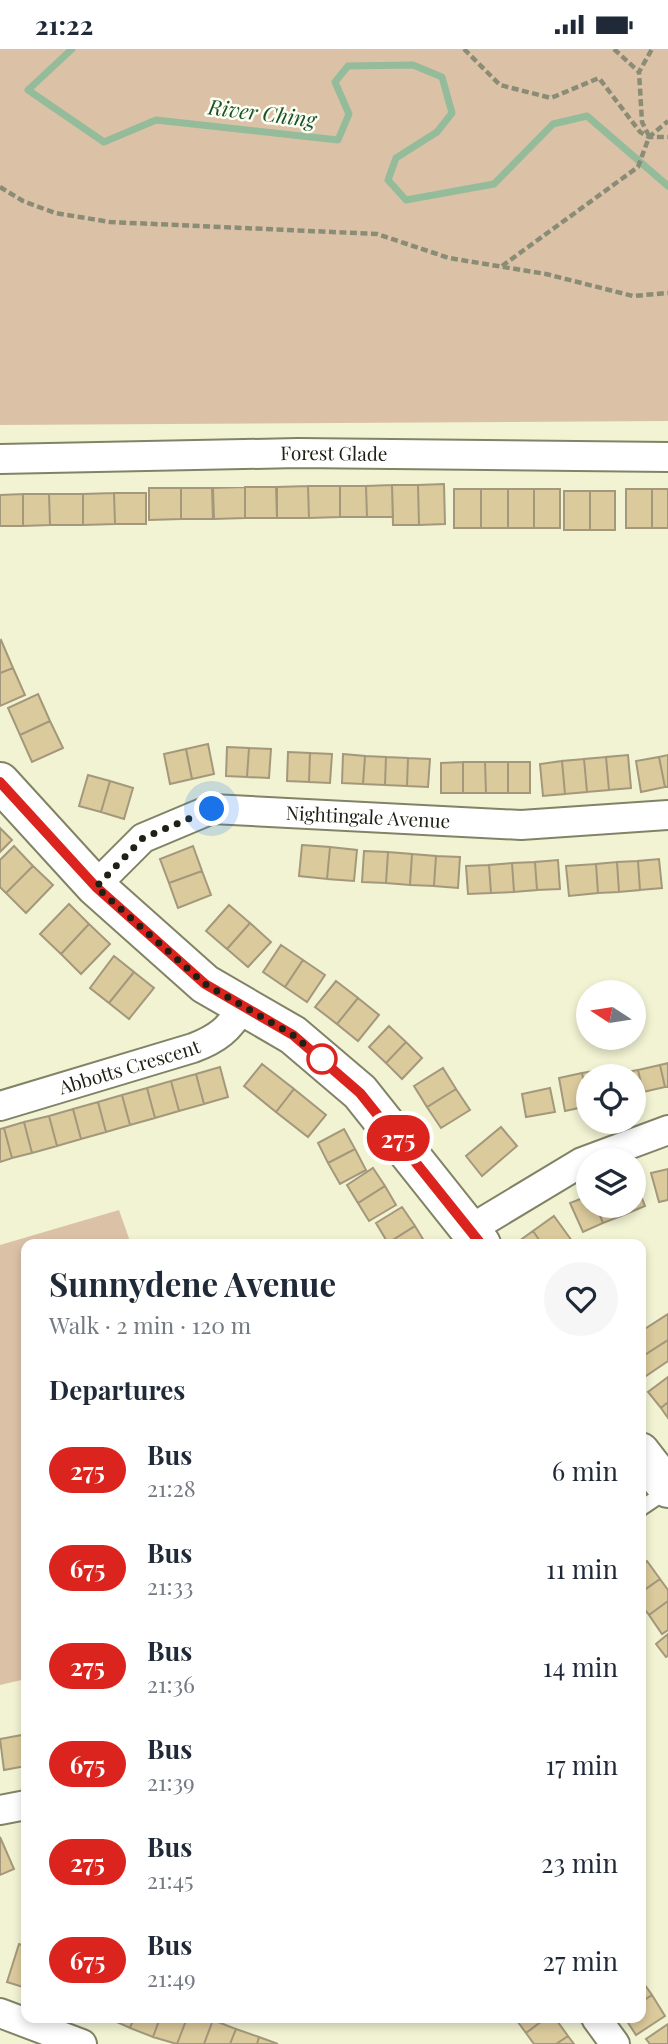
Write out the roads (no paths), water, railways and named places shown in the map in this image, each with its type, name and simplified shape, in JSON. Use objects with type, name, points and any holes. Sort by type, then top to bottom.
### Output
[{"type":"street","name":"Forest Glade","points":[[0,459],[298,453],[668,457]]},
{"type":"street","points":[[3,792],[96,887],[205,984],[304,1043],[360,1093],[475,1237],[582,1162],[668,1130]]},
{"type":"street","name":"Nightingale Avenue","points":[[96,887],[143,838],[212,809],[521,825],[668,815]]},
{"type":"street","name":"Abbotts Crescent","points":[[0,1105],[193,1048],[214,1039],[229,1028],[242,1007]]},
{"type":"street","points":[[646,1460],[668,1489]]},
{"type":"street","points":[[0,1810],[21,1806]]},
{"type":"street","points":[[0,2013],[21,2021]]},
{"type":"street","points":[[26,2023],[82,2044]]},
{"type":"street","points":[[600,2023],[615,2044]]},
{"type":"lane","points":[[646,1505],[668,1489]]},
{"type":"waterway","name":"River Ching","points":[[72,49],[28,90],[104,142],[156,120],[338,140],[349,114],[335,82],[348,66],[413,65],[442,77],[452,113],[437,132],[396,158],[388,180],[406,200],[494,184],[553,124],[587,116],[668,186]]}]
